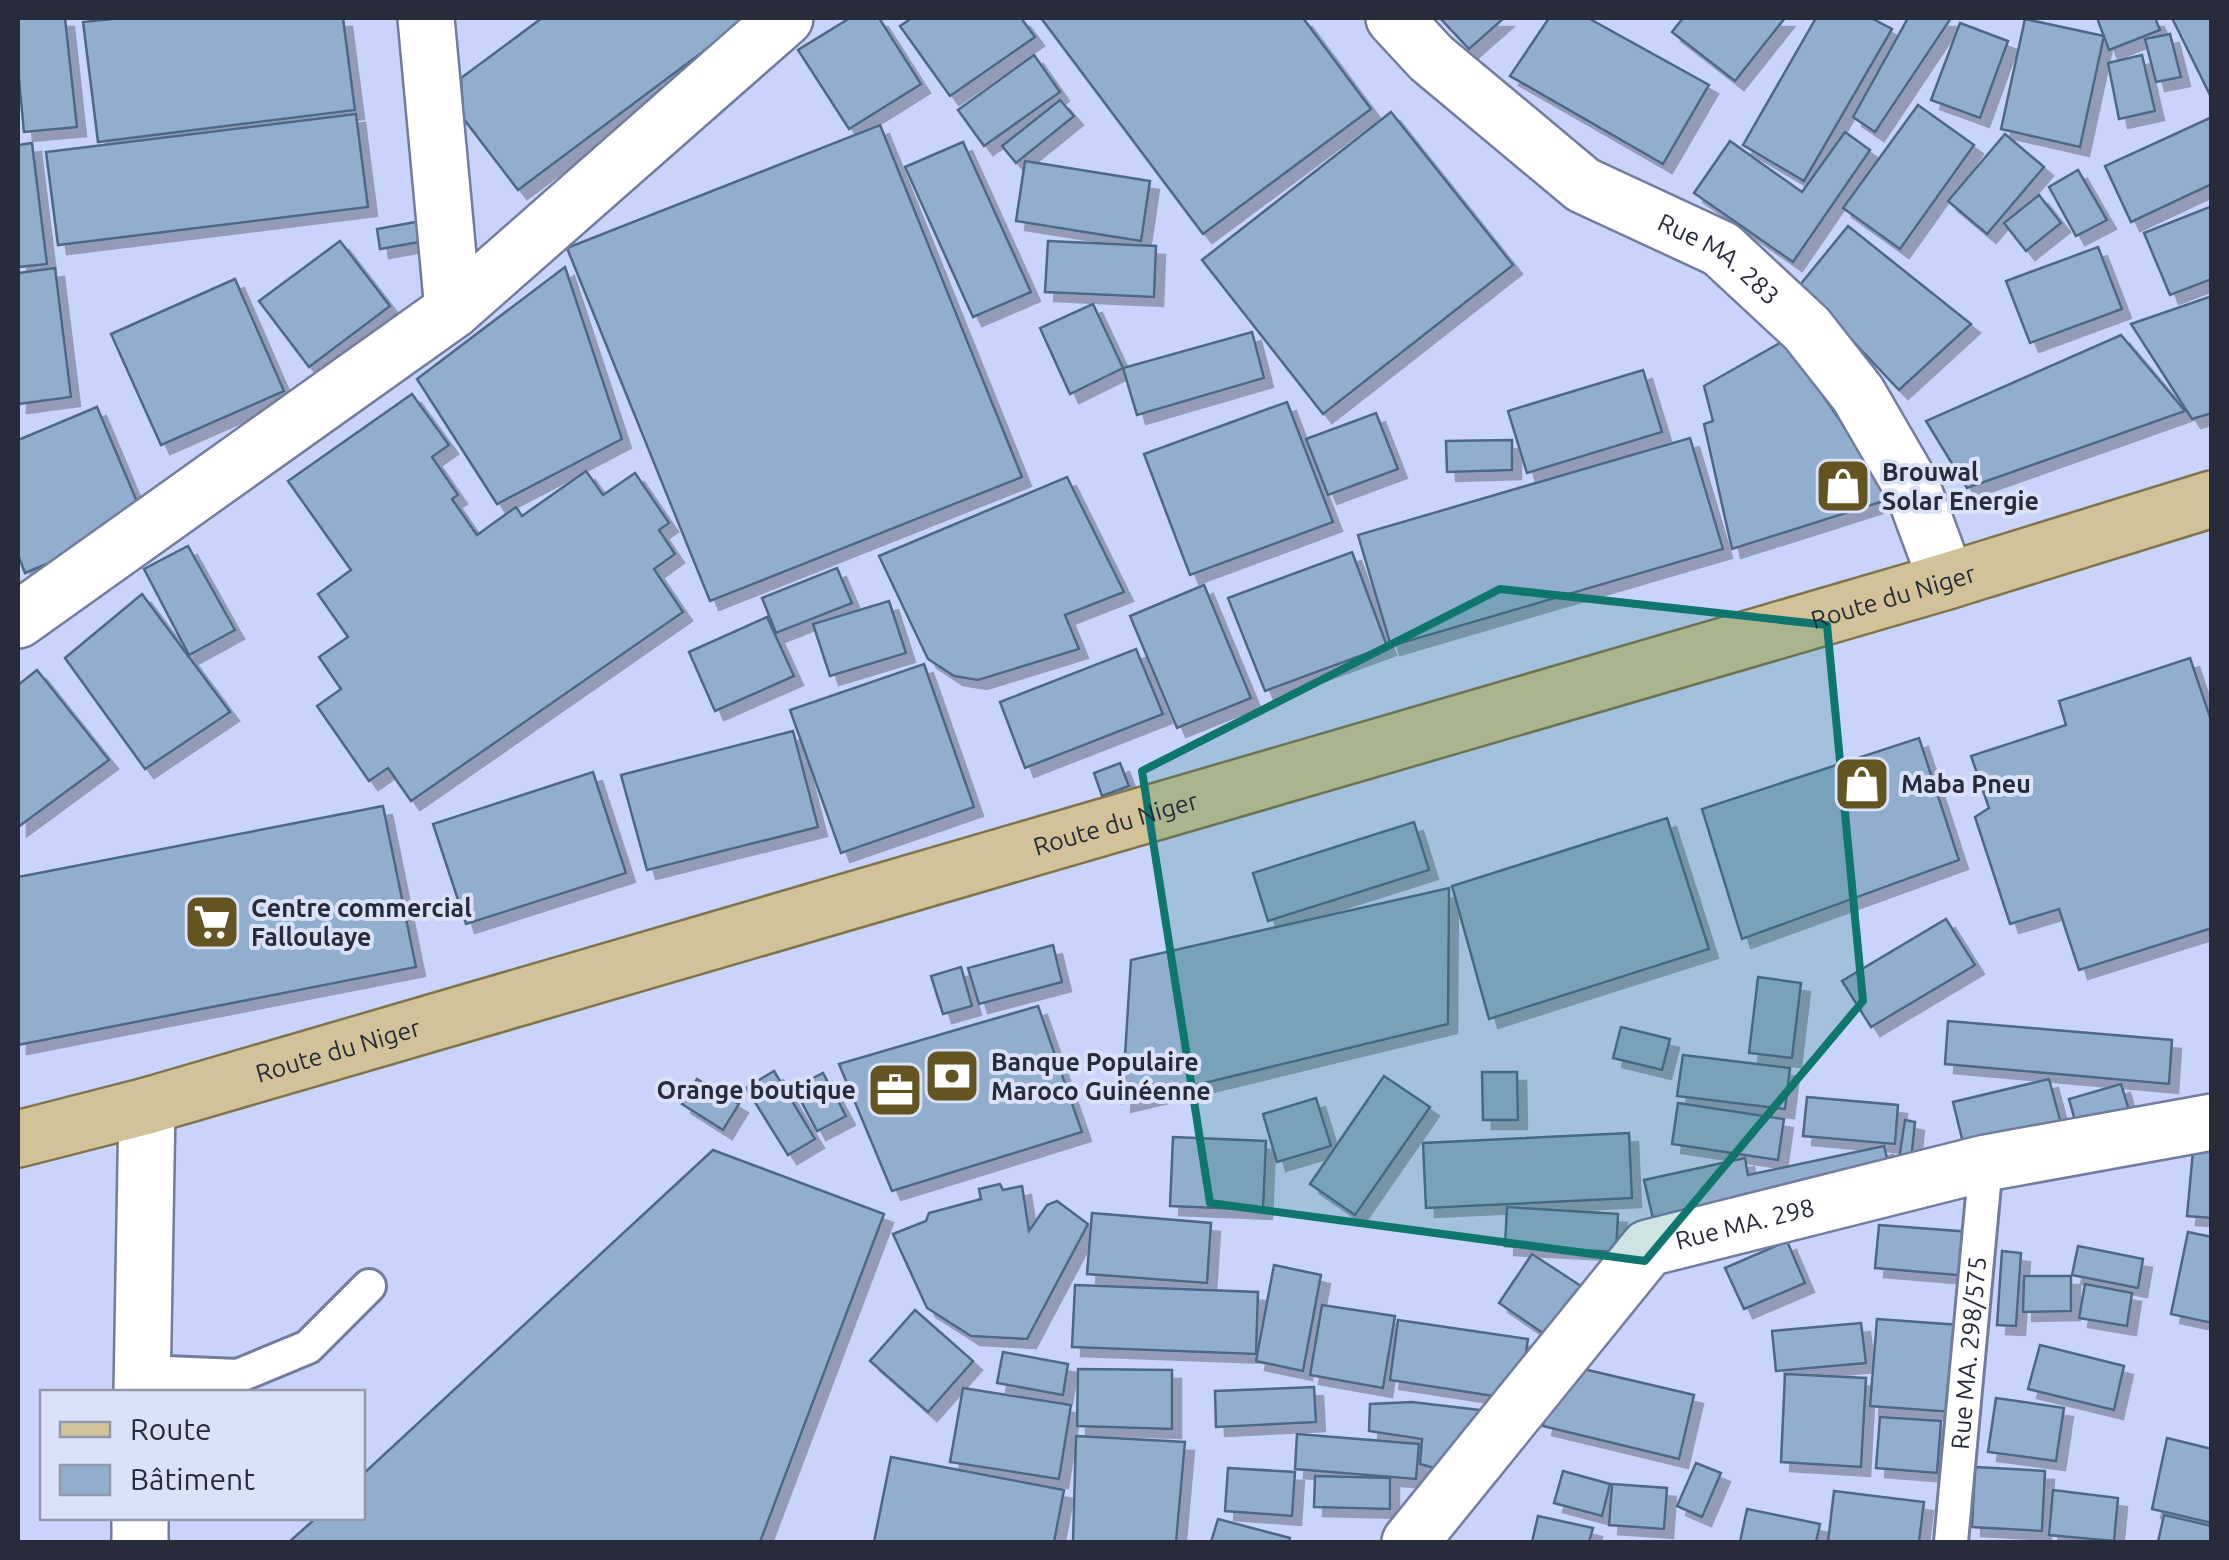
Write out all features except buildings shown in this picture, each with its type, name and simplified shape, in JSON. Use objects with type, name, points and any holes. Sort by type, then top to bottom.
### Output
[{"type":"main road","name":"Route du Niger","points":[[18,1140],[1947,581],[2212,500]]},
{"type":"street","points":[[426,18],[453,310]]},
{"type":"street","points":[[18,620],[453,310],[785,18]]},
{"type":"street","name":"Rue MA. 283","points":[[1394,18],[1431,58],[1583,185],[1721,249],[1807,329],[1858,394],[1912,487],[1947,581]]},
{"type":"street","points":[[142,1382],[146,1106]]},
{"type":"street","name":"Rue MA. 298","points":[[1410,1542],[1648,1248],[1986,1163],[2212,1122]]},
{"type":"lane","name":"Rue MA. 298/575","points":[[1951,1542],[1986,1163]]},
{"type":"lane","points":[[142,1382],[238,1376],[308,1347],[369,1286]]},
{"type":"highlighted area","points":[[1500,589],[1827,625],[1863,1001],[1645,1261],[1210,1203],[1142,771]]},
{"type":"place","name":"Brouwal Solar Energie","points":[[1843,486]]},
{"type":"place","name":"Maba Pneu","points":[[1862,784]]},
{"type":"place","name":"Centre commercial Falloulaye","points":[[212,922]]},
{"type":"place","name":"Banque Populaire Maroco Guinéenne","points":[[952,1076]]},
{"type":"place","name":"Orange boutique","points":[[895,1090]]}]
